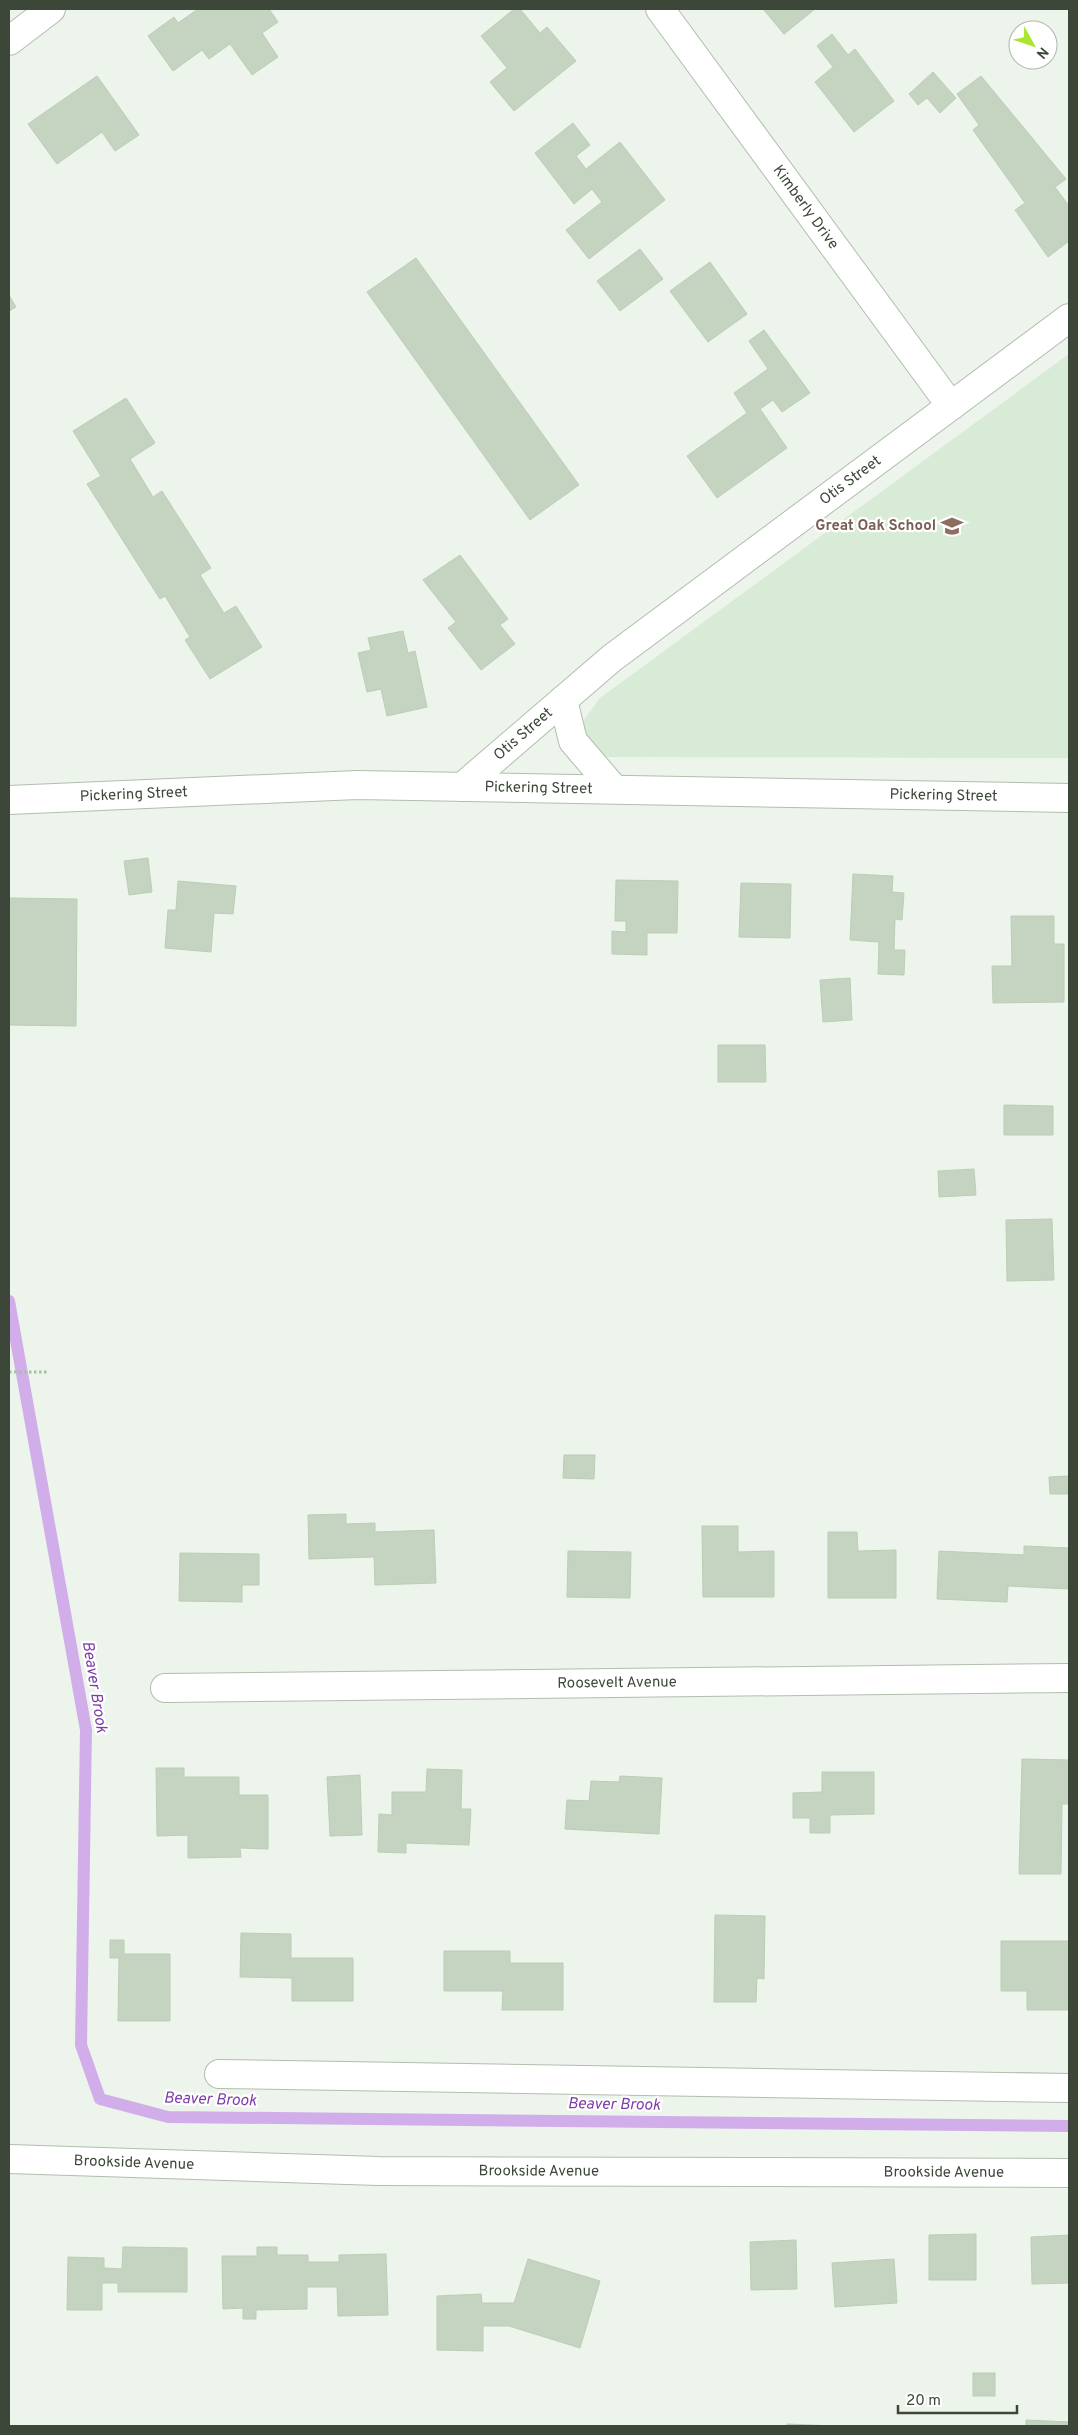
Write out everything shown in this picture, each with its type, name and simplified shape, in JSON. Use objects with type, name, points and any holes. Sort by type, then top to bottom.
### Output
[{"type":"street","points":[[9,41],[51,9]]},
{"type":"street","name":"Kimberly Drive","points":[[660,9],[951,406]]},
{"type":"street","name":"Otis Street","points":[[462,787],[612,658],[1069,318]]},
{"type":"street","name":"Otis Street","points":[[563,700],[573,741],[614,789]]},
{"type":"street","name":"Pickering Street","points":[[9,800],[348,786],[1069,798]]},
{"type":"street","name":"Roosevelt Avenue","points":[[165,1688],[1069,1678]]},
{"type":"street","points":[[219,2074],[1069,2088]]},
{"type":"street","name":"Brookside Avenue","points":[[9,2159],[378,2171],[1069,2173]]},
{"type":"path","points":[[9,1372],[48,1372]]},
{"type":"shaded area","name":"Great Oak School","points":[[1069,354],[1069,758],[596,757],[584,741],[584,720],[600,698]]},
{"type":"building","points":[[198,9],[269,9],[278,22],[262,33],[278,57],[252,75],[230,44],[209,59],[202,50],[173,71],[148,36],[174,17],[178,23]]},
{"type":"building","points":[[514,9],[520,9],[540,33],[547,27],[576,61],[514,111],[490,82],[507,68],[481,36]]},
{"type":"building","points":[[763,9],[815,9],[784,34]]},
{"type":"building","points":[[832,34],[848,55],[855,49],[894,101],[854,132],[815,82],[833,67],[817,46]]},
{"type":"building","points":[[933,72],[956,98],[940,113],[927,98],[918,105],[909,94]]},
{"type":"building","points":[[97,76],[139,135],[115,151],[102,132],[57,164],[28,124]]},
{"type":"building","points":[[981,76],[1066,179],[1055,187],[1069,206],[1069,241],[1048,257],[1015,210],[1025,203],[973,130],[979,125],[957,94]]},
{"type":"building","points":[[573,123],[590,145],[576,156],[586,169],[620,142],[665,200],[589,259],[566,230],[602,202],[592,189],[574,204],[535,153]]},
{"type":"building","points":[[640,249],[663,279],[620,311],[597,281]]},
{"type":"building","points":[[416,258],[579,485],[530,520],[367,292]]},
{"type":"building","points":[[710,262],[747,314],[708,342],[670,291]]},
{"type":"building","points":[[9,295],[16,307],[9,311]]},
{"type":"building","points":[[764,330],[810,393],[782,412],[773,400],[760,409],[787,448],[717,498],[687,456],[747,413],[734,393],[768,369],[749,341]]},
{"type":"building","points":[[126,398],[155,443],[130,459],[153,497],[162,491],[211,568],[200,575],[224,613],[236,606],[262,647],[210,679],[185,640],[190,637],[165,596],[160,599],[87,484],[101,476],[73,431]]},
{"type":"building","points":[[460,555],[508,619],[500,625],[515,644],[481,670],[448,628],[456,622],[423,580]]},
{"type":"building","points":[[403,631],[408,653],[415,651],[427,707],[387,716],[381,689],[367,692],[358,653],[371,650],[368,638]]},
{"type":"building","points":[[148,858],[152,892],[129,895],[124,861]]},
{"type":"building","points":[[853,874],[893,876],[892,892],[904,893],[902,920],[895,919],[894,950],[905,950],[904,975],[878,974],[879,942],[850,940]]},
{"type":"building","points":[[616,880],[678,881],[677,933],[647,933],[647,955],[612,954],[612,931],[626,932],[626,921],[615,921]]},
{"type":"building","points":[[178,881],[236,886],[233,914],[214,913],[211,952],[165,948],[168,910],[176,910]]},
{"type":"building","points":[[741,883],[791,884],[790,938],[739,937]]},
{"type":"building","points":[[9,898],[77,899],[76,1026],[9,1025]]},
{"type":"building","points":[[1011,916],[1054,916],[1054,944],[1064,944],[1064,1002],[993,1003],[992,966],[1012,966]]},
{"type":"building","points":[[850,978],[852,1020],[823,1022],[820,980]]},
{"type":"building","points":[[718,1045],[765,1045],[766,1082],[718,1082]]},
{"type":"building","points":[[1004,1105],[1053,1106],[1053,1135],[1004,1135]]},
{"type":"building","points":[[974,1169],[976,1195],[939,1197],[938,1171]]},
{"type":"building","points":[[1052,1219],[1054,1280],[1007,1281],[1006,1220]]},
{"type":"building","points":[[564,1455],[595,1455],[594,1479],[563,1478]]},
{"type":"building","points":[[1069,1476],[1069,1494],[1050,1494],[1049,1477]]},
{"type":"building","points":[[346,1514],[346,1524],[375,1523],[375,1532],[434,1530],[436,1583],[375,1585],[374,1557],[309,1559],[308,1515]]},
{"type":"building","points":[[702,1526],[738,1526],[738,1552],[774,1551],[774,1597],[703,1597]]},
{"type":"building","points":[[828,1532],[857,1532],[858,1551],[896,1550],[896,1598],[828,1598]]},
{"type":"building","points":[[1024,1546],[1069,1548],[1069,1589],[1008,1586],[1007,1602],[937,1599],[939,1551],[1024,1555]]},
{"type":"building","points":[[568,1551],[631,1552],[630,1598],[567,1597]]},
{"type":"building","points":[[180,1553],[259,1554],[259,1585],[242,1585],[242,1602],[179,1601]]},
{"type":"building","points":[[1022,1759],[1069,1760],[1069,1804],[1062,1804],[1061,1874],[1019,1874]]},
{"type":"building","points":[[156,1768],[184,1768],[184,1777],[239,1777],[239,1795],[268,1795],[268,1849],[240,1848],[241,1857],[188,1858],[188,1835],[157,1836]]},
{"type":"building","points":[[427,1769],[462,1770],[461,1809],[471,1809],[469,1845],[406,1843],[406,1853],[378,1852],[379,1814],[392,1815],[392,1792],[426,1792]]},
{"type":"building","points":[[822,1772],[874,1772],[874,1814],[830,1815],[830,1833],[810,1833],[810,1818],[793,1818],[793,1793],[822,1792]]},
{"type":"building","points":[[360,1775],[362,1835],[330,1836],[327,1777]]},
{"type":"building","points":[[620,1776],[662,1778],[659,1834],[565,1829],[567,1800],[589,1801],[591,1781],[619,1782]]},
{"type":"building","points":[[715,1915],[765,1916],[764,1979],[757,1978],[756,2002],[714,2002]]},
{"type":"building","points":[[241,1933],[291,1934],[291,1958],[353,1958],[353,2001],[292,2001],[292,1978],[240,1977]]},
{"type":"building","points":[[110,1940],[124,1940],[124,1954],[170,1954],[170,2021],[118,2021],[119,1958],[110,1958]]},
{"type":"building","points":[[1001,1941],[1069,1941],[1069,2010],[1027,2010],[1027,1991],[1001,1991]]},
{"type":"building","points":[[444,1951],[510,1951],[510,1963],[563,1963],[563,2010],[502,2010],[503,1991],[444,1991]]},
{"type":"building","points":[[976,2234],[976,2280],[929,2280],[929,2235]]},
{"type":"building","points":[[1069,2235],[1069,2283],[1032,2284],[1031,2237]]},
{"type":"building","points":[[796,2240],[797,2289],[751,2290],[750,2242]]},
{"type":"building","points":[[123,2247],[187,2248],[187,2292],[118,2292],[118,2283],[102,2283],[102,2310],[67,2310],[68,2257],[104,2258],[104,2268],[122,2269]]},
{"type":"building","points":[[257,2247],[277,2247],[277,2255],[308,2255],[308,2262],[339,2262],[339,2255],[386,2254],[388,2315],[338,2316],[337,2287],[307,2287],[307,2309],[256,2310],[256,2319],[243,2319],[243,2308],[223,2309],[222,2256],[257,2256]]},
{"type":"building","points":[[528,2259],[600,2281],[580,2348],[509,2326],[483,2326],[483,2351],[437,2350],[437,2296],[481,2294],[482,2303],[514,2303]]},
{"type":"building","points":[[894,2259],[897,2303],[835,2307],[832,2263]]},
{"type":"building","points":[[973,2373],[995,2373],[995,2396],[973,2396]]},
{"type":"building","points":[[1026,2420],[1069,2422],[1069,2426],[1026,2426]]},
{"type":"building","points":[[787,2424],[833,2426],[787,2426]]},
{"type":"waterway","name":"Beaver Brook","points":[[9,1301],[86,1730],[81,2045],[100,2099],[168,2117],[1069,2126]]},
{"type":"place","name":"Great Oak School","points":[[952,526]]}]
